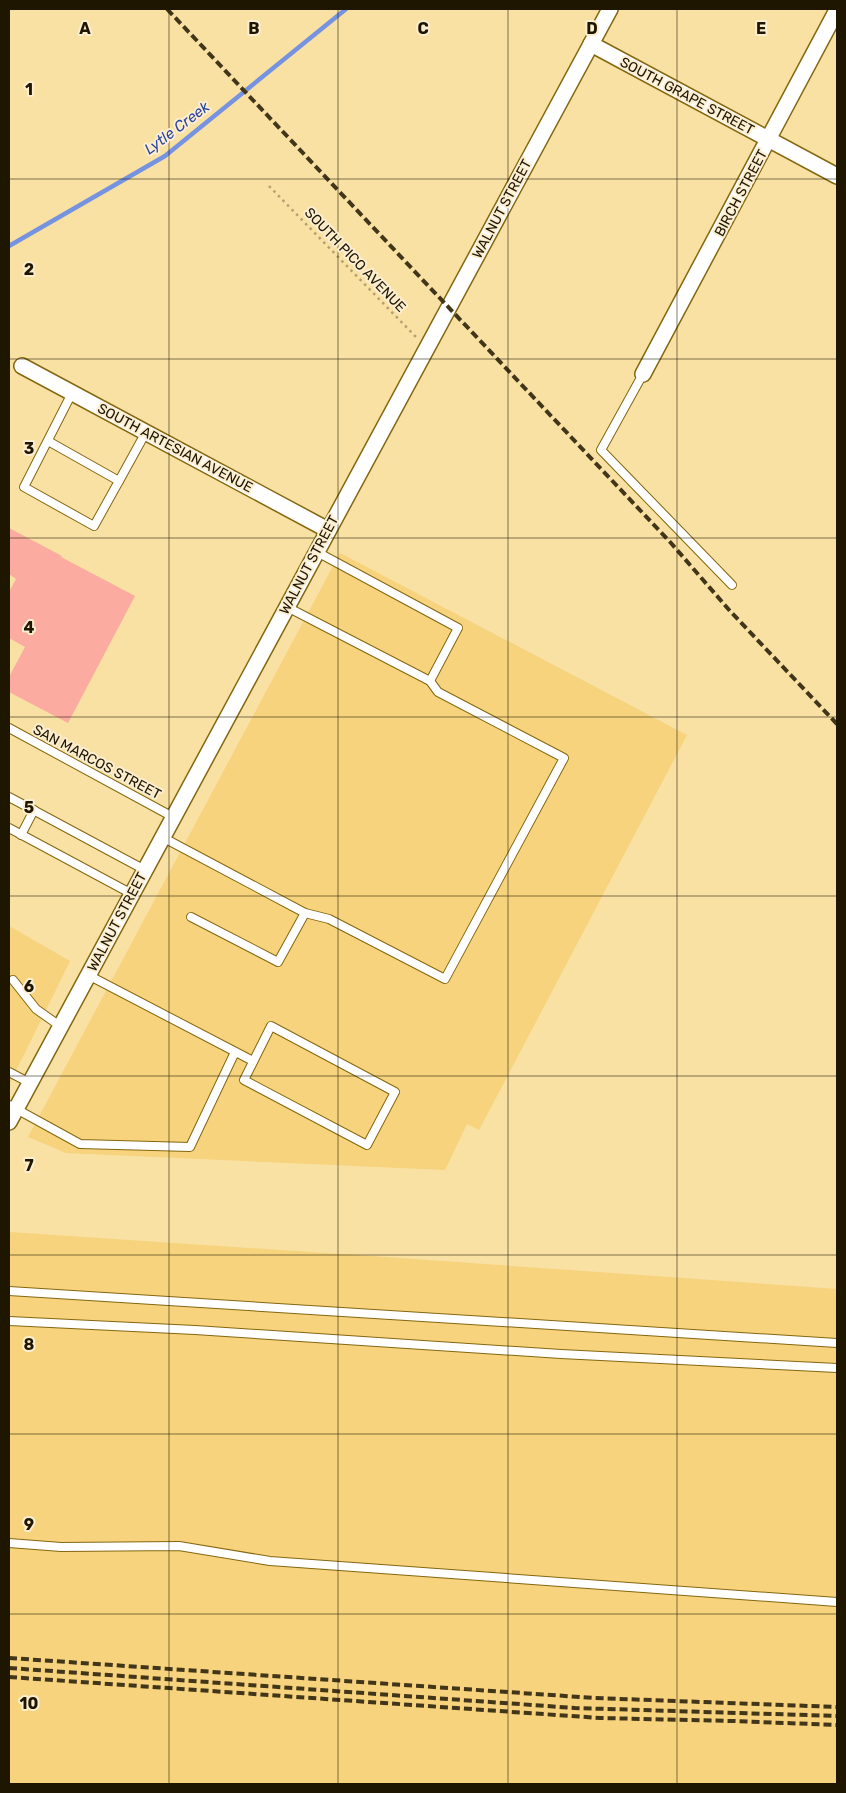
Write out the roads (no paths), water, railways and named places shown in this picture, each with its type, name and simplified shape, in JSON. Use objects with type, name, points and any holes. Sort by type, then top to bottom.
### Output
[{"type":"street","name":"WALNUT STREET","points":[[11,1112],[30,1083],[610,9]]},
{"type":"street","name":"BIRCH STREET","points":[[643,374],[837,10]]},
{"type":"street","name":"SOUTH GRAPE STREET","points":[[590,44],[837,176]]},
{"type":"street","name":"SOUTH ARTESIAN AVENUE","points":[[22,366],[328,530]]},
{"type":"lane","points":[[643,374],[602,450],[732,586]]},
{"type":"lane","points":[[72,393],[24,488],[94,526],[146,432]]},
{"type":"lane","points":[[48,441],[119,481]]},
{"type":"lane","points":[[316,552],[458,628],[430,681]]},
{"type":"lane","points":[[162,837],[305,913],[329,919],[445,979],[464,945],[564,758],[438,692],[430,681],[287,607]]},
{"type":"lane","name":"SAN MARCOS STREET","points":[[9,728],[173,817]]},
{"type":"lane","points":[[9,797],[145,870]]},
{"type":"lane","points":[[20,835],[34,810]]},
{"type":"lane","points":[[9,828],[132,894]]},
{"type":"lane","points":[[191,917],[278,962],[305,913]]},
{"type":"lane","points":[[88,975],[253,1061]]},
{"type":"lane","points":[[13,980],[36,1009],[60,1026]]},
{"type":"lane","points":[[271,1026],[395,1092],[367,1145],[244,1080],[253,1061],[271,1026]]},
{"type":"lane","points":[[11,1112],[80,1144],[190,1147],[235,1052]]},
{"type":"lane","points":[[9,1072],[30,1083]]},
{"type":"lane","points":[[9,1291],[837,1343]]},
{"type":"lane","points":[[9,1321],[186,1330],[561,1354],[837,1368]]},
{"type":"lane","points":[[9,1543],[61,1547],[179,1546],[270,1561],[837,1602]]},
{"type":"waterway","name":"Lytle Creek","points":[[9,246],[165,156],[346,9]]},
{"type":"railway","points":[[167,9],[671,543],[730,611],[837,724]]},
{"type":"railway","points":[[9,1658],[595,1698],[837,1707]]},
{"type":"railway","points":[[9,1668],[575,1708],[837,1716]]},
{"type":"railway","points":[[9,1677],[600,1718],[837,1725]]}]
